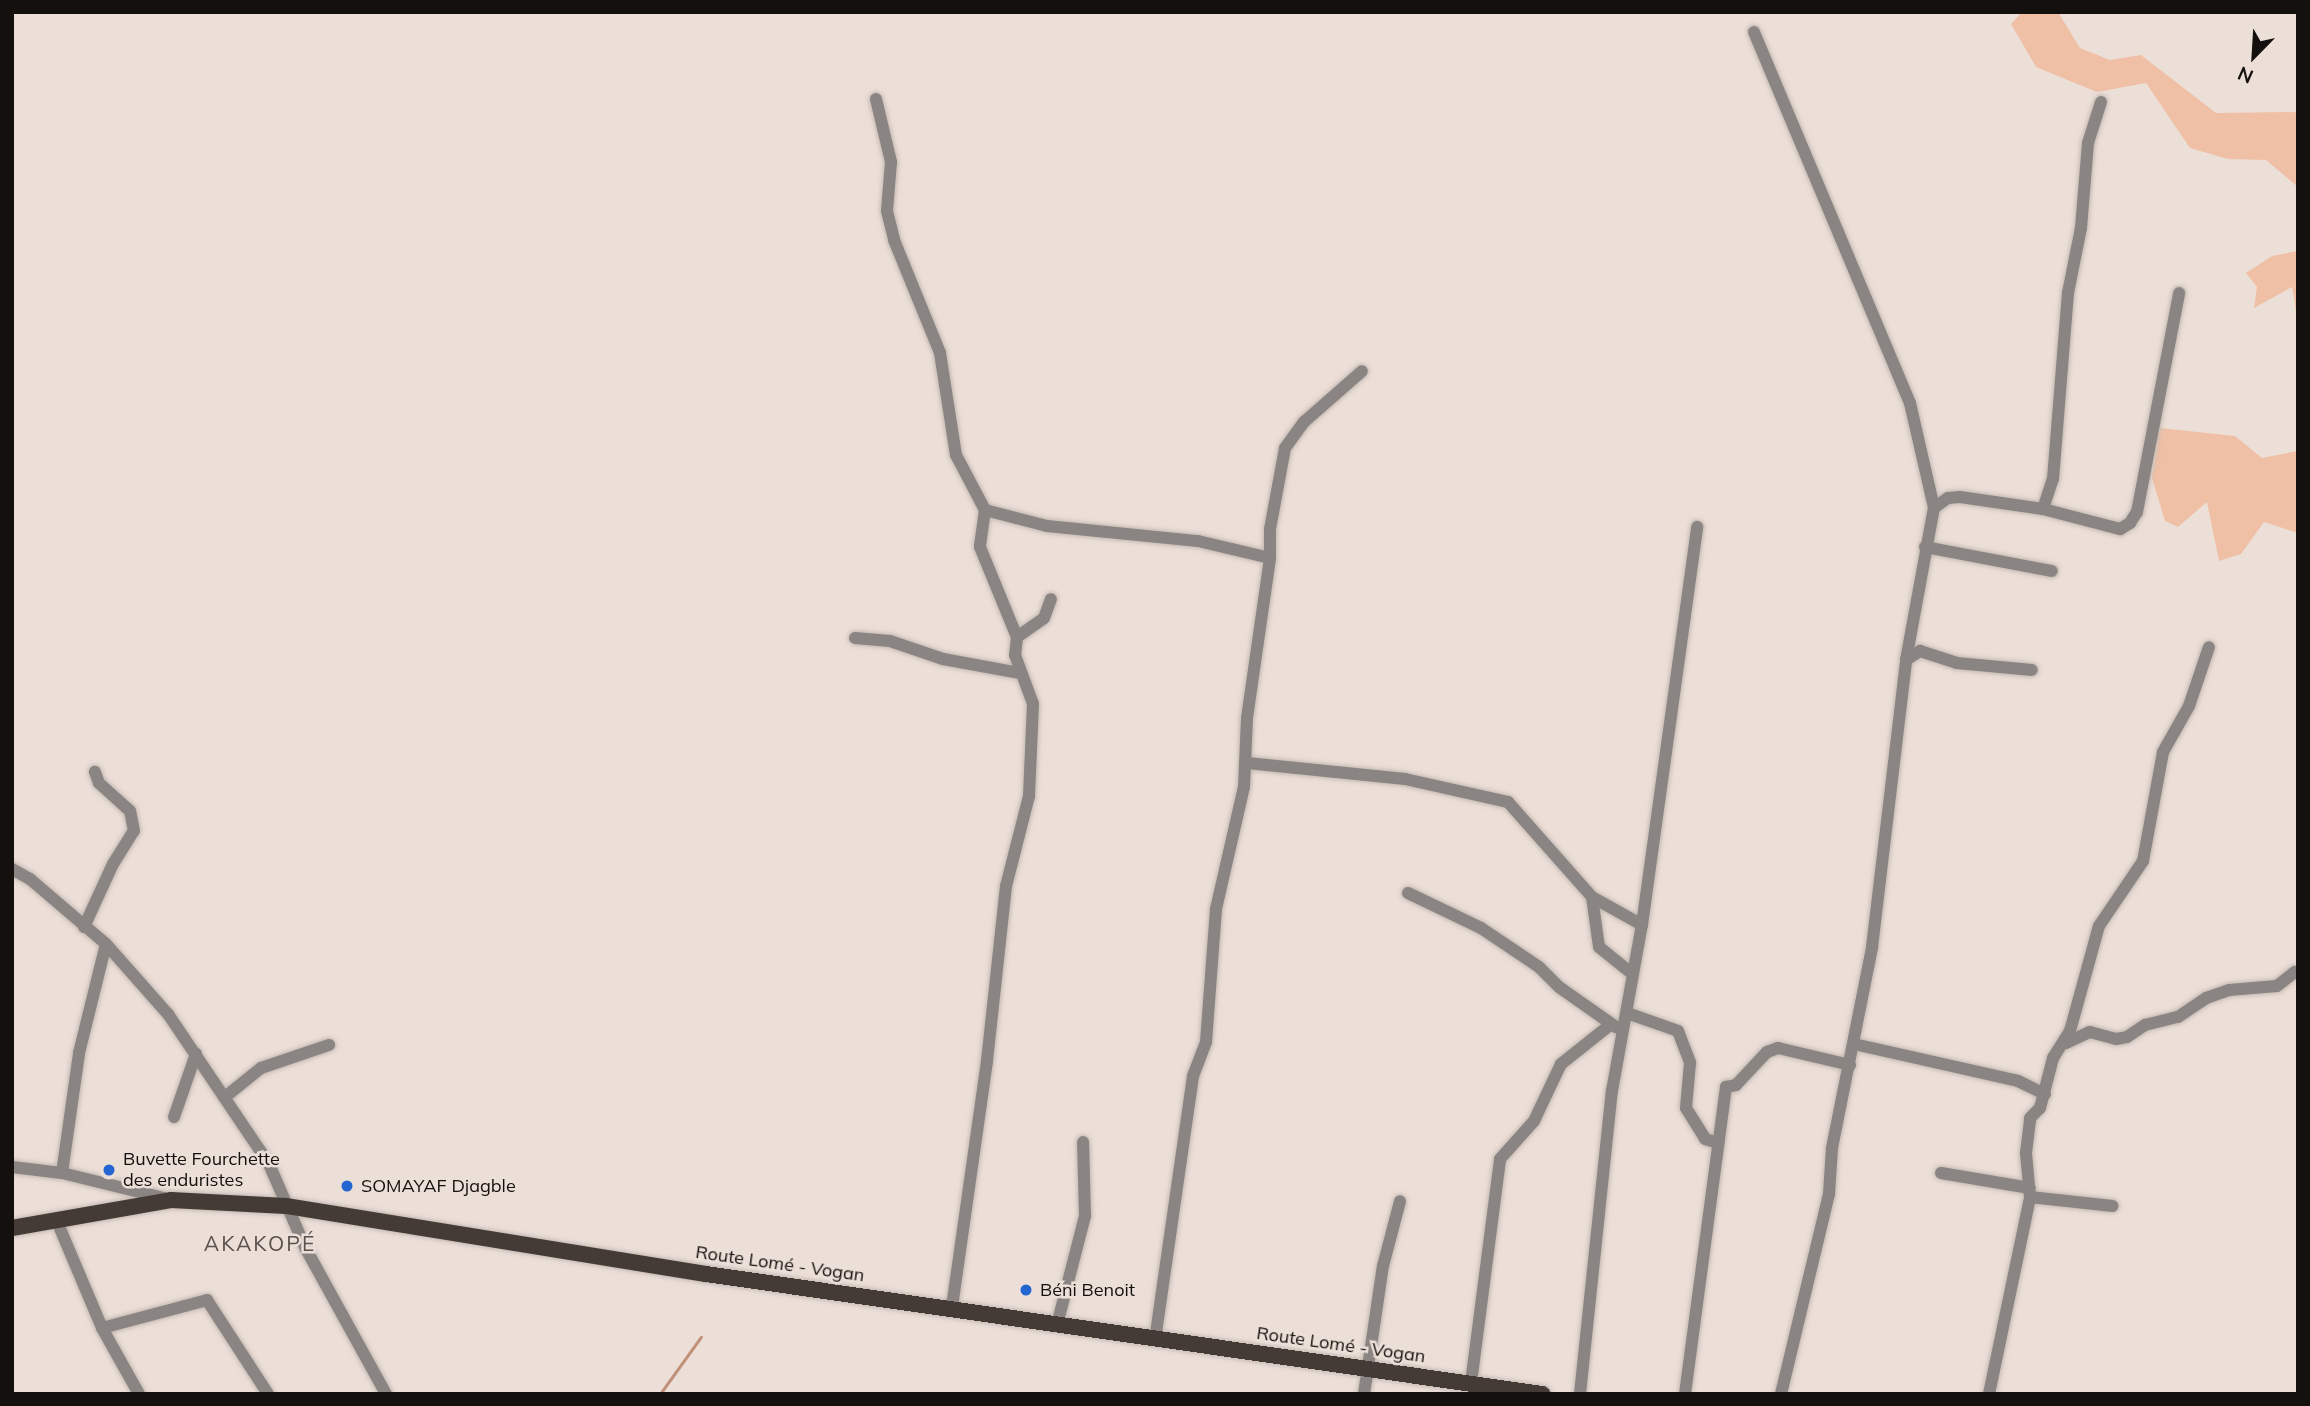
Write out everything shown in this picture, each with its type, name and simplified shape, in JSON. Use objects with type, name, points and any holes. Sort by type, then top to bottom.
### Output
[{"type":"main road","name":"Route Lomé - Vogan","points":[[12,1228],[171,1200],[286,1206],[1155,1340],[1369,1367],[1542,1394]]},
{"type":"street","points":[[1754,32],[1910,403],[1934,508],[1906,660],[1872,947],[1832,1148],[1829,1195],[1781,1394]]},
{"type":"street","points":[[876,99],[891,162],[887,211],[894,240],[940,354],[956,455],[985,510],[981,547],[1017,637],[1019,673],[1033,704],[1029,796],[1006,886],[989,1048],[952,1308]]},
{"type":"street","points":[[2043,509],[2053,479],[2068,293],[2081,228],[2088,143],[2101,102]]},
{"type":"street","points":[[1934,508],[1948,498],[1960,497],[2043,509],[2120,529],[2130,523],[2137,512],[2179,293]]},
{"type":"street","points":[[1155,1340],[1193,1076],[1206,1042],[1216,909],[1247,762],[1247,718],[1270,558],[1270,529],[1287,442],[1362,371]]},
{"type":"street","points":[[985,510],[1047,526],[1208,542],[1270,558]]},
{"type":"street","points":[[1580,1394],[1604,1204],[1612,1091],[1627,1013],[1630,972],[1642,925],[1697,527]]},
{"type":"street","points":[[1925,547],[2052,571]]},
{"type":"street","points":[[1017,637],[1044,618],[1051,599]]},
{"type":"street","points":[[855,638],[890,641],[943,659],[1019,673]]},
{"type":"street","points":[[1989,1394],[2030,1193],[2026,1153],[2031,1118],[2045,1094],[2053,1058],[2062,1045],[2099,926],[2143,861],[2163,752],[2189,705],[2209,647]]},
{"type":"street","points":[[1906,660],[1920,651],[1956,663],[2032,670]]},
{"type":"street","points":[[1247,762],[1405,779],[1508,802],[1592,897],[1642,925]]},
{"type":"street","points":[[84,927],[113,864],[134,831],[130,811],[99,783],[95,772]]},
{"type":"street","points":[[12,869],[30,879],[106,944],[168,1014],[269,1164],[286,1206],[386,1394]]},
{"type":"street","points":[[1408,893],[1481,928],[1539,967],[1610,1025],[1623,1029]]},
{"type":"street","points":[[1592,897],[1599,947],[1630,972]]},
{"type":"street","points":[[62,1173],[79,1053],[106,944]]},
{"type":"street","points":[[2062,1045],[2090,1032],[2127,1037],[2145,1025],[2178,1017],[2206,998],[2229,990],[2277,986],[2295,972]]},
{"type":"street","points":[[1627,1013],[1678,1031],[1690,1063],[1686,1108],[1705,1139],[1718,1143]]},
{"type":"street","points":[[1471,1383],[1500,1159],[1534,1121],[1561,1064],[1610,1025]]},
{"type":"street","points":[[1854,1044],[2018,1082],[2045,1094]]},
{"type":"street","points":[[225,1097],[261,1068],[329,1045]]},
{"type":"street","points":[[1685,1394],[1726,1087],[1749,1076],[1770,1050],[1788,1047],[1850,1065]]},
{"type":"street","points":[[174,1117],[196,1054]]},
{"type":"street","points":[[1057,1325],[1086,1216],[1083,1142]]},
{"type":"street","points":[[12,1167],[62,1173],[171,1200]]},
{"type":"street","points":[[1941,1172],[2030,1193],[2113,1206]]},
{"type":"street","points":[[1364,1394],[1383,1266],[1400,1201]]},
{"type":"street","points":[[55,1219],[102,1328],[139,1394]]},
{"type":"street","points":[[102,1328],[207,1300],[268,1394]]},
{"type":"shaded area","points":[[2022,12],[2058,12],[2080,48],[2110,60],[2141,55],[2216,113],[2298,112],[2298,187],[2266,160],[2228,159],[2190,148],[2146,83],[2097,92],[2036,67],[2011,24]]},
{"type":"shaded area","points":[[2298,251],[2298,322],[2292,287],[2254,308],[2257,287],[2246,273],[2272,256]]},
{"type":"shaded area","points":[[2160,428],[2235,436],[2262,458],[2298,451],[2298,533],[2264,522],[2241,554],[2219,561],[2207,502],[2178,527],[2165,521],[2152,478]]},
{"type":"waterway","points":[[660,1394],[701,1337]]},
{"type":"place","name":"Buvette Fourchette des enduristes","points":[[109,1170]]},
{"type":"place","name":"SOMAYAF Djagble","points":[[347,1186]]},
{"type":"place","name":"Béni Benoit","points":[[1026,1290]]},
{"type":"district","name":"AKAKOPÉ","points":[[260,1243]]}]
